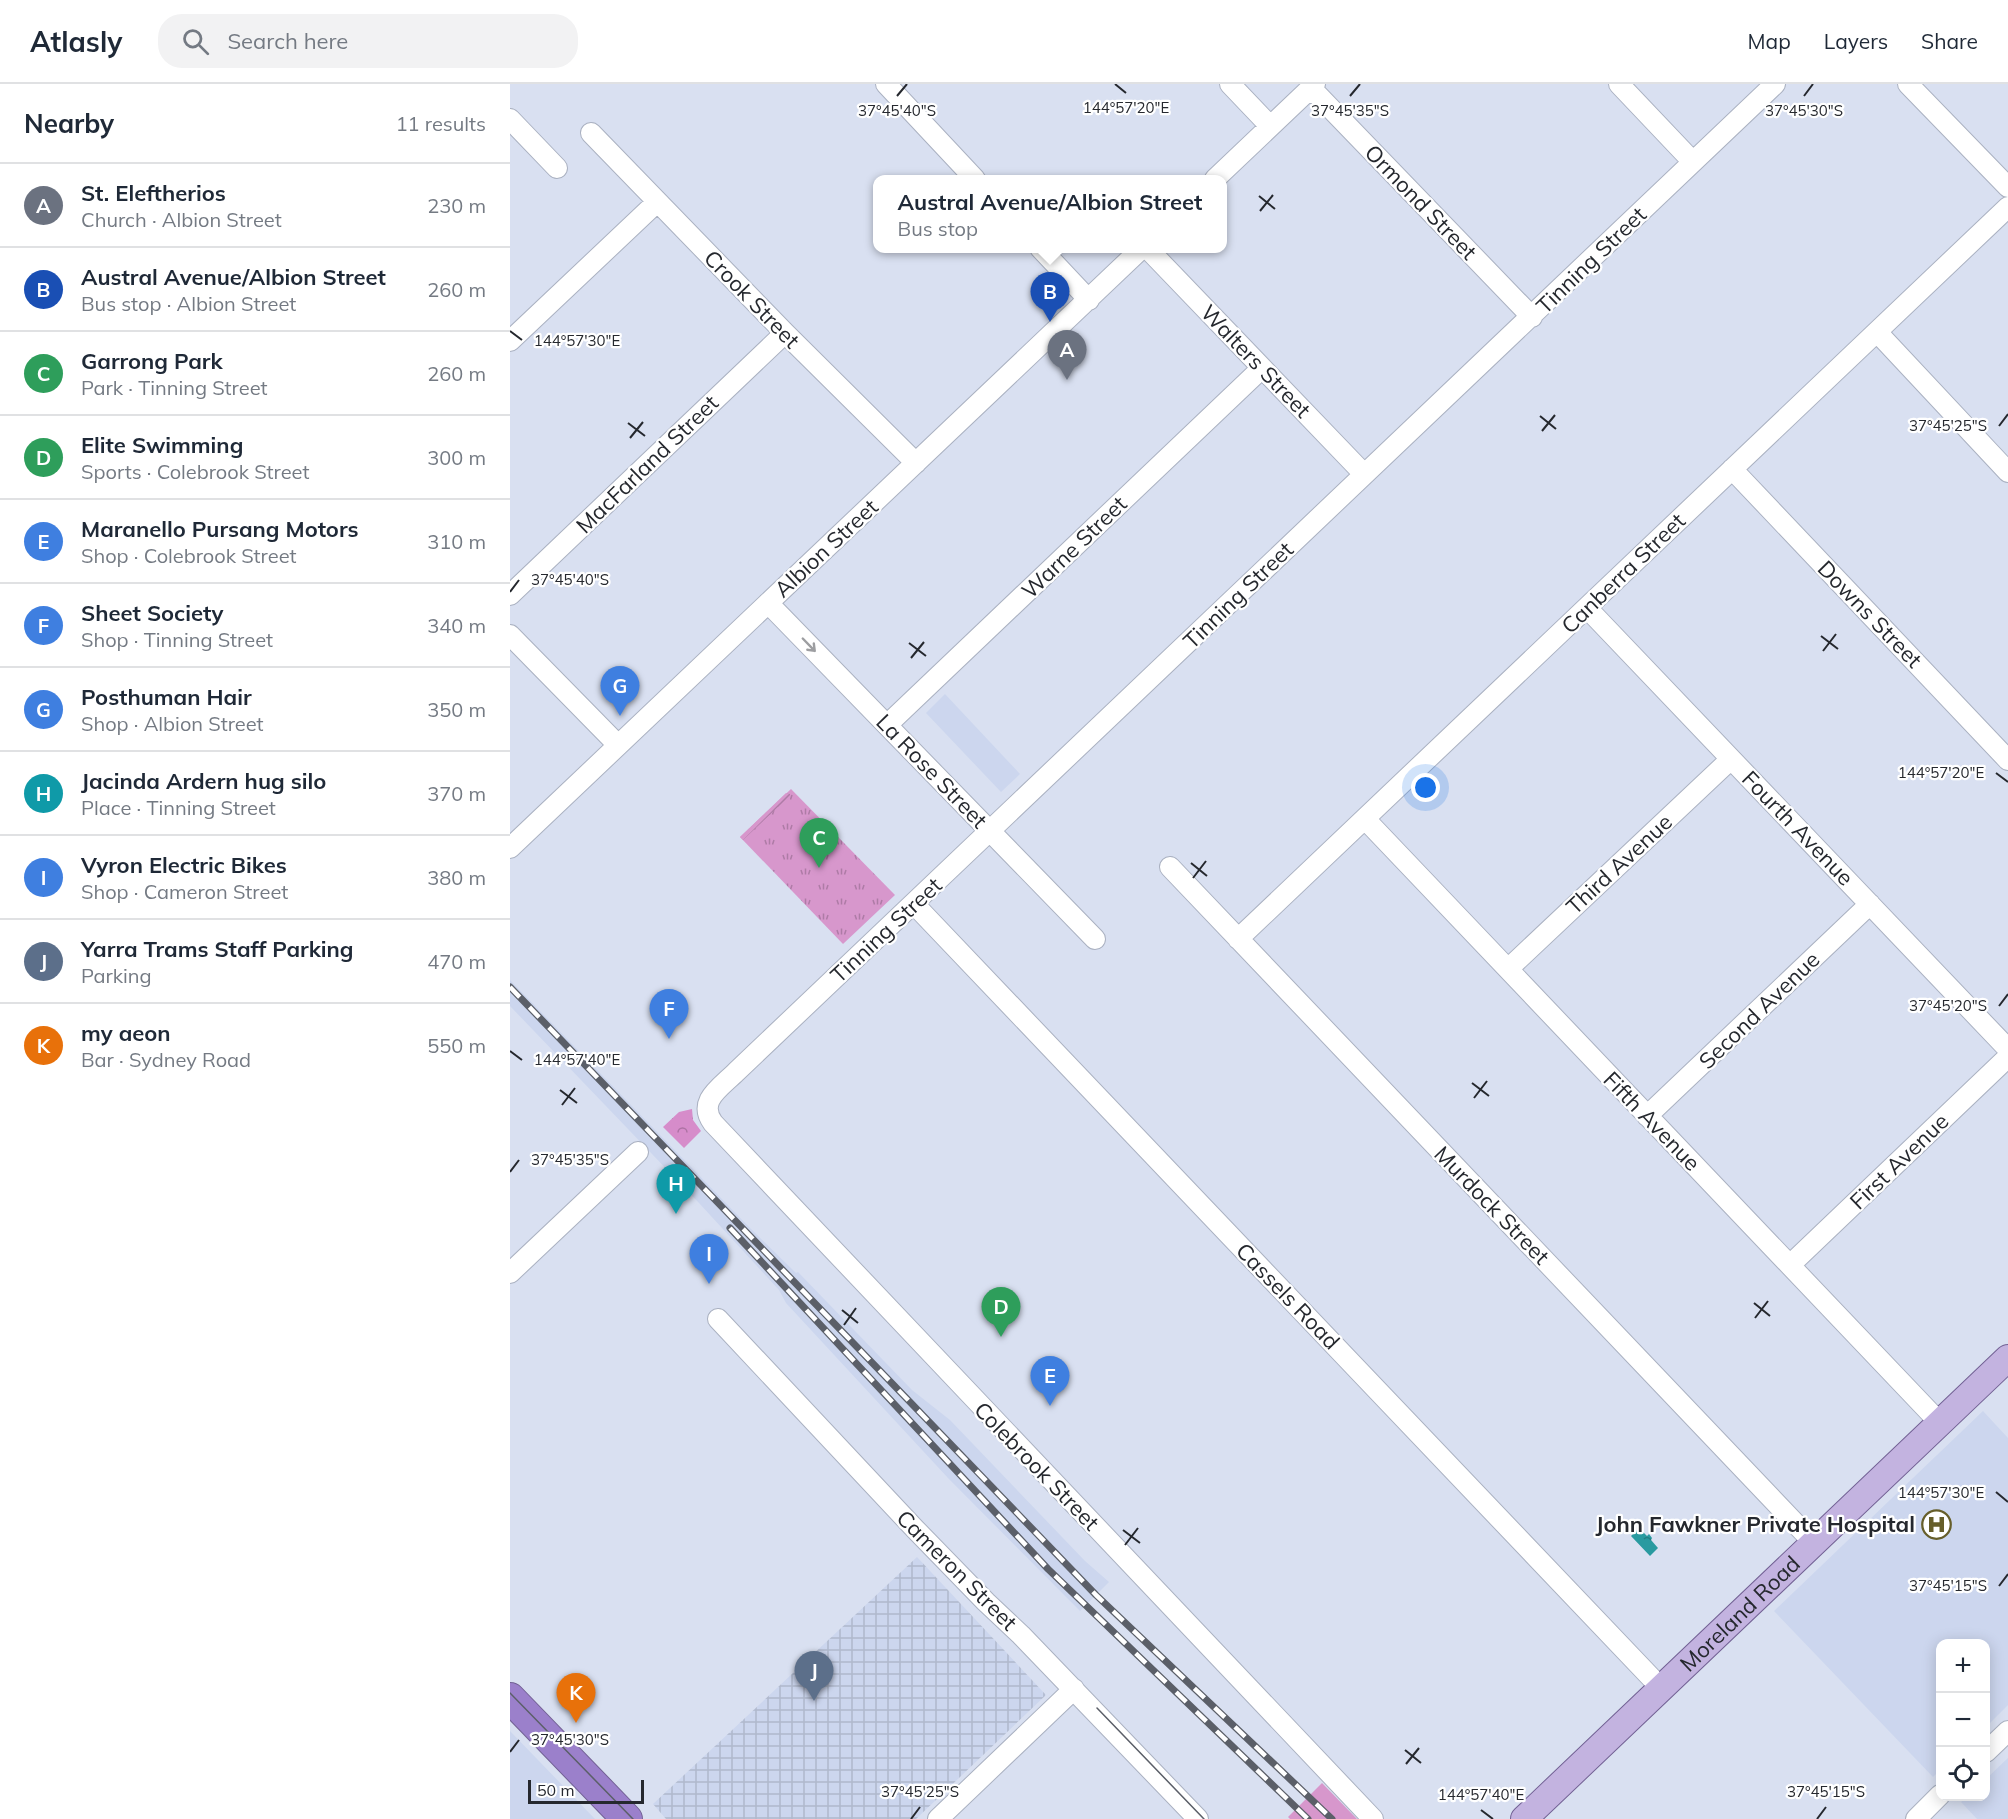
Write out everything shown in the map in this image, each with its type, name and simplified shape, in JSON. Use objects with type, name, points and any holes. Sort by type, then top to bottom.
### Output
[{"type":"highway","points":[[510,1698],[627,1819]]},
{"type":"main road","name":"Moreland Road","points":[[1524,1819],[2008,1358]]},
{"type":"street","points":[[886,84],[970,175]]},
{"type":"street","points":[[1230,84],[1270,126]]},
{"type":"street","points":[[1619,84],[1693,162]]},
{"type":"street","name":"Tinning Street","points":[[706,1109],[714,1095],[1775,84]]},
{"type":"street","points":[[1908,84],[2008,187]]},
{"type":"street","points":[[1220,175],[1313,86]]},
{"type":"street","name":"Ormond Street","points":[[1313,86],[1532,317]]},
{"type":"street","points":[[510,119],[557,168]]},
{"type":"street","name":"Crook Street","points":[[591,133],[915,463]]},
{"type":"street","points":[[510,340],[657,202]]},
{"type":"street","name":"Canberra Street","points":[[1238,939],[2008,207]]},
{"type":"street","points":[[1044,253],[1089,300]]},
{"type":"street","name":"Albion Street","points":[[510,848],[1138,253]]},
{"type":"street","name":"Walters Street","points":[[1151,253],[1364,474]]},
{"type":"street","points":[[1877,332],[2008,472]]},
{"type":"street","name":"MacFarland Street","points":[[510,595],[785,333]]},
{"type":"street","name":"Warne Street","points":[[887,725],[1262,368]]},
{"type":"street","name":"Downs Street","points":[[1732,470],[2008,760]]},
{"type":"street","name":"La Rose Street","points":[[768,603],[1095,939]]},
{"type":"street","name":"Fourth Avenue","points":[[1587,608],[2008,1049]]},
{"type":"street","points":[[510,635],[618,745]]},
{"type":"street","name":"Third Avenue","points":[[1508,969],[1731,759]]},
{"type":"street","name":"Fifth Avenue","points":[[1365,819],[1940,1423]]},
{"type":"street","name":"Murdock Street","points":[[1170,867],[1814,1543]]},
{"type":"street","name":"Cassels Road","points":[[914,904],[1661,1688]]},
{"type":"street","name":"Second Avenue","points":[[1647,1116],[1870,904]]},
{"type":"street","name":"First Avenue","points":[[1790,1265],[2008,1057]]},
{"type":"street","name":"Colebrook Street","points":[[706,1109],[712,1123],[1373,1819]]},
{"type":"street","points":[[510,1274],[638,1152]]},
{"type":"street","name":"Cameron Street","points":[[718,1319],[915,1529],[986,1602],[1022,1635],[1198,1819]]},
{"type":"street","points":[[938,1819],[1074,1689]]},
{"type":"street","points":[[1990,1748],[2008,1731]]},
{"type":"street","points":[[1916,1819],[1936,1800]]},
{"type":"shaded area","points":[[945,694],[1020,774],[1001,792],[926,713]]},
{"type":"shaded area","points":[[510,980],[749,1227],[796,1273],[798,1272],[912,1390],[950,1420],[1085,1561],[1109,1582],[1080,1611],[948,1478],[786,1303],[779,1290],[699,1203],[510,1006]]},
{"type":"shaded area","name":"John Fawkner Private Hospital","points":[[1983,1411],[2008,1438],[2008,1705],[1990,1723],[1990,1639],[1936,1639],[1936,1774],[1933,1777],[1774,1611]]},
{"type":"shaded area","points":[[917,1557],[1046,1695],[916,1819],[666,1819],[653,1804]]},
{"type":"shaded area","points":[[510,1731],[595,1819],[510,1819]]},
{"type":"shaded area","points":[[2008,1758],[2008,1819],[1977,1819],[1961,1802],[1990,1801],[1990,1775]]},
{"type":"green space","points":[[791,789],[895,895],[843,944],[740,837]]},
{"type":"green space","points":[[786,793],[790,794],[790,807],[778,807],[743,840],[740,837]]},
{"type":"green space","points":[[692,1109],[693,1120],[701,1131],[684,1148],[663,1127],[679,1112]]},
{"type":"green space","points":[[1322,1783],[1357,1819],[1290,1819],[1288,1817]]},
{"type":"water","points":[[1639,1528],[1647,1536],[1649,1534],[1658,1548],[1650,1556],[1631,1536]]},
{"type":"tram line","points":[[510,1693],[633,1819]]},
{"type":"tram line","points":[[1097,1708],[1204,1819]]},
{"type":"railway","points":[[510,987],[1096,1595],[1332,1819]]},
{"type":"railway","points":[[730,1228],[1048,1569],[1308,1819]]},
{"type":"place","name":"Austral Avenue/Albion Street","points":[[1050,322]]},
{"type":"place","name":"St. Eleftherios","points":[[1067,380]]},
{"type":"place","name":"Posthuman Hair","points":[[620,716]]},
{"type":"place","name":"Garrong Park","points":[[819,868]]},
{"type":"place","name":"Sheet Society","points":[[669,1039]]},
{"type":"place","name":"Jacinda Ardern hug silo","points":[[676,1214]]},
{"type":"place","name":"Vyron Electric Bikes","points":[[709,1284]]},
{"type":"place","name":"Elite Swimming","points":[[1001,1337]]},
{"type":"place","name":"Maranello Pursang Motors","points":[[1050,1406]]},
{"type":"place","name":"John Fawkner Private Hospital","points":[[1936,1524]]},
{"type":"place","name":"Yarra Trams Staff Parking","points":[[814,1701]]},
{"type":"place","name":"my aeon","points":[[576,1723]]}]
